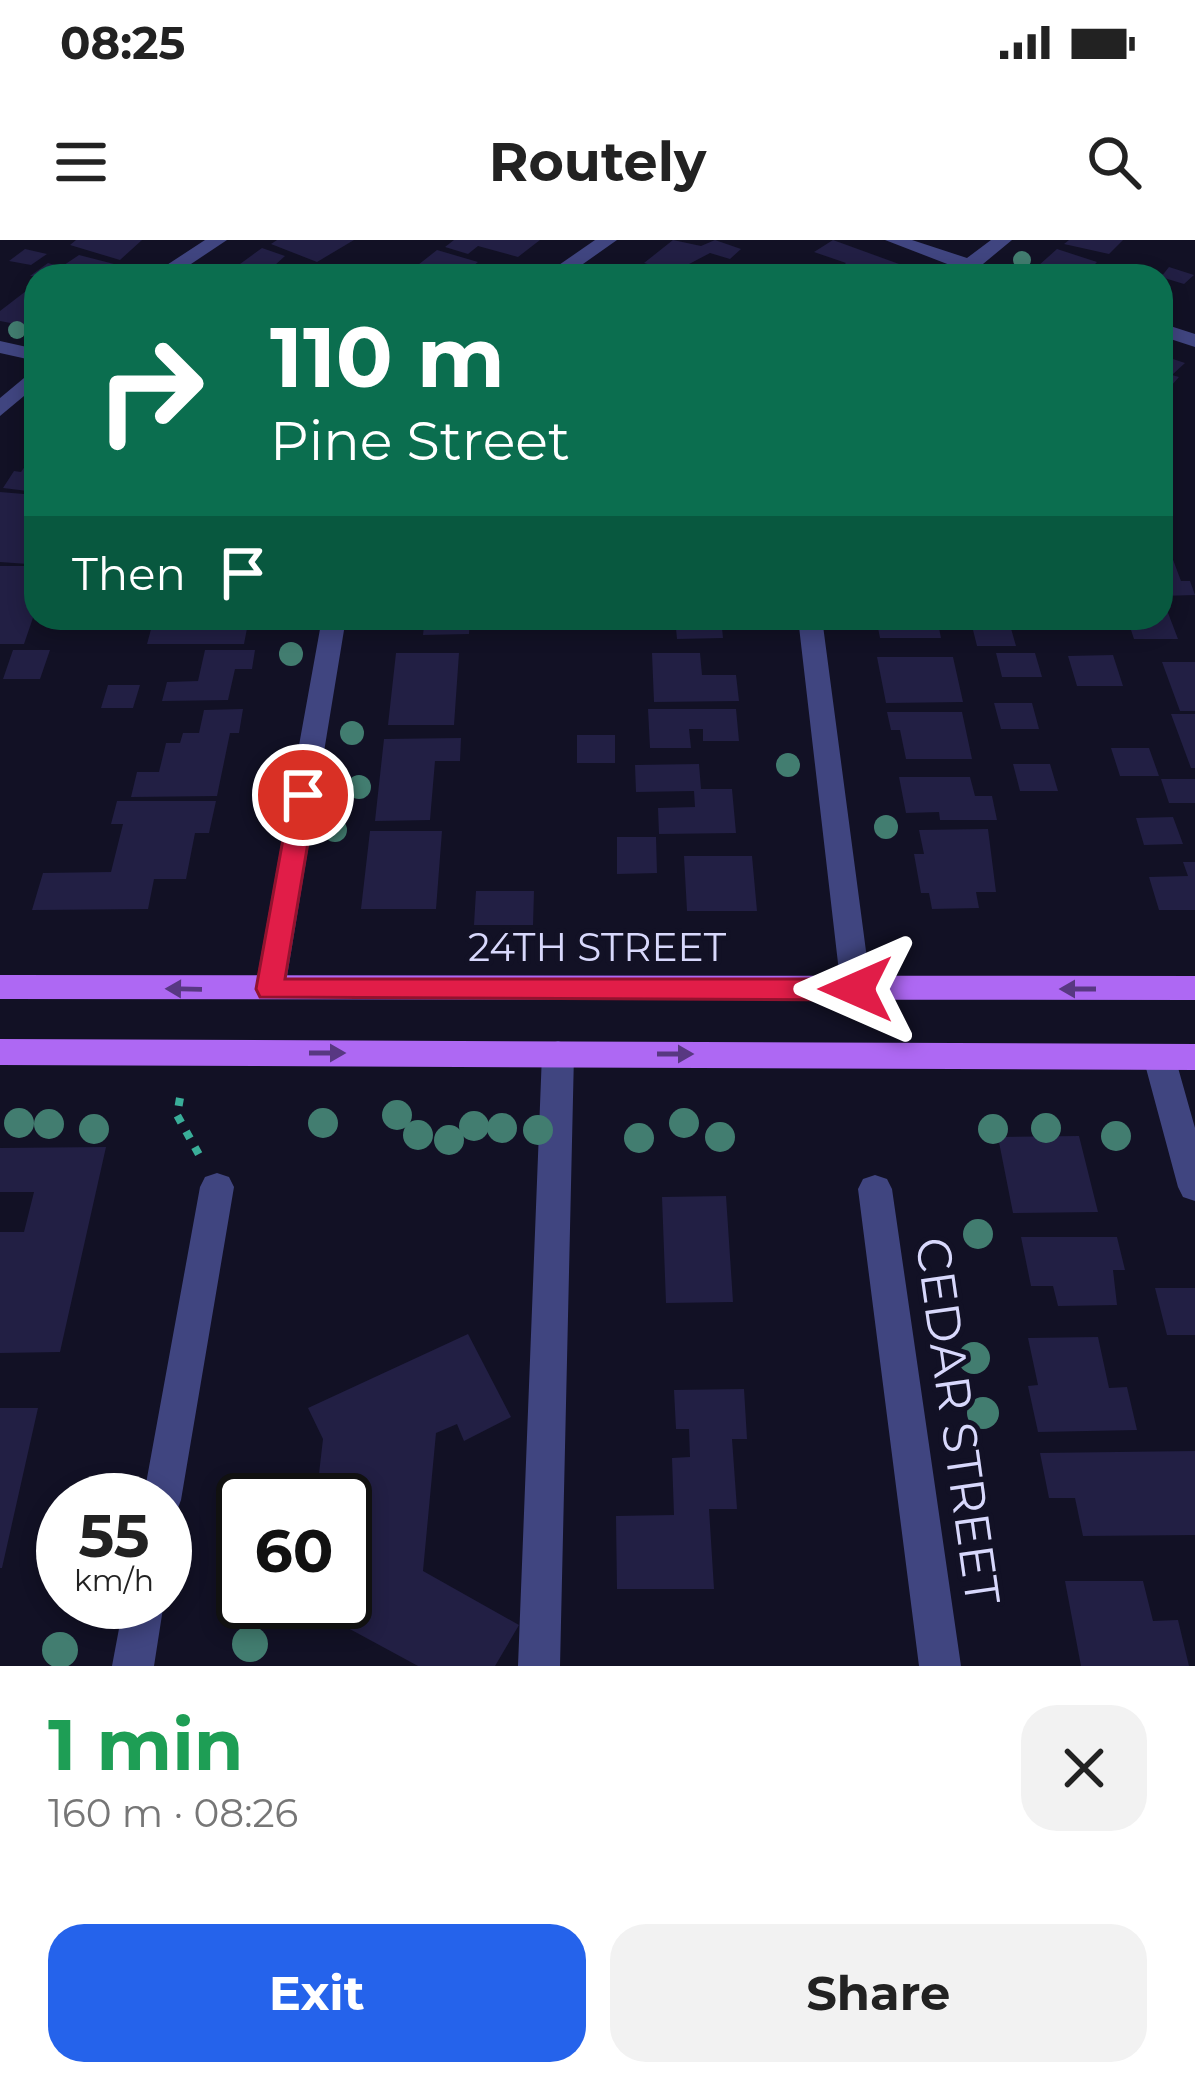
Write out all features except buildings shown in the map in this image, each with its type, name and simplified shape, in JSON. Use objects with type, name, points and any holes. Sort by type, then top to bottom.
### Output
[{"type":"main road","name":"24TH STREET","points":[[0,987],[1195,988]]},
{"type":"main road","points":[[0,1052],[1195,1057]]},
{"type":"street","points":[[179,264],[218,240]]},
{"type":"street","points":[[572,264],[608,240]]},
{"type":"street","points":[[894,240],[947,264]]},
{"type":"street","points":[[972,264],[1003,240]]},
{"type":"street","points":[[0,410],[24,386]]},
{"type":"street","points":[[270,989],[332,630]]},
{"type":"street","points":[[811,630],[856,989]]},
{"type":"street","points":[[539,1666],[558,1054]]},
{"type":"street","points":[[1159,1057],[1195,1187]]},
{"type":"street","points":[[167,1473],[217,1186]]},
{"type":"street","name":"CEDAR STREET","points":[[875,1190],[940,1666]]},
{"type":"street","points":[[133,1666],[139,1629]]},
{"type":"path","points":[[180,1098],[177,1114],[217,1186]]},
{"type":"route","points":[[303,795],[270,989],[856,989]]}]
